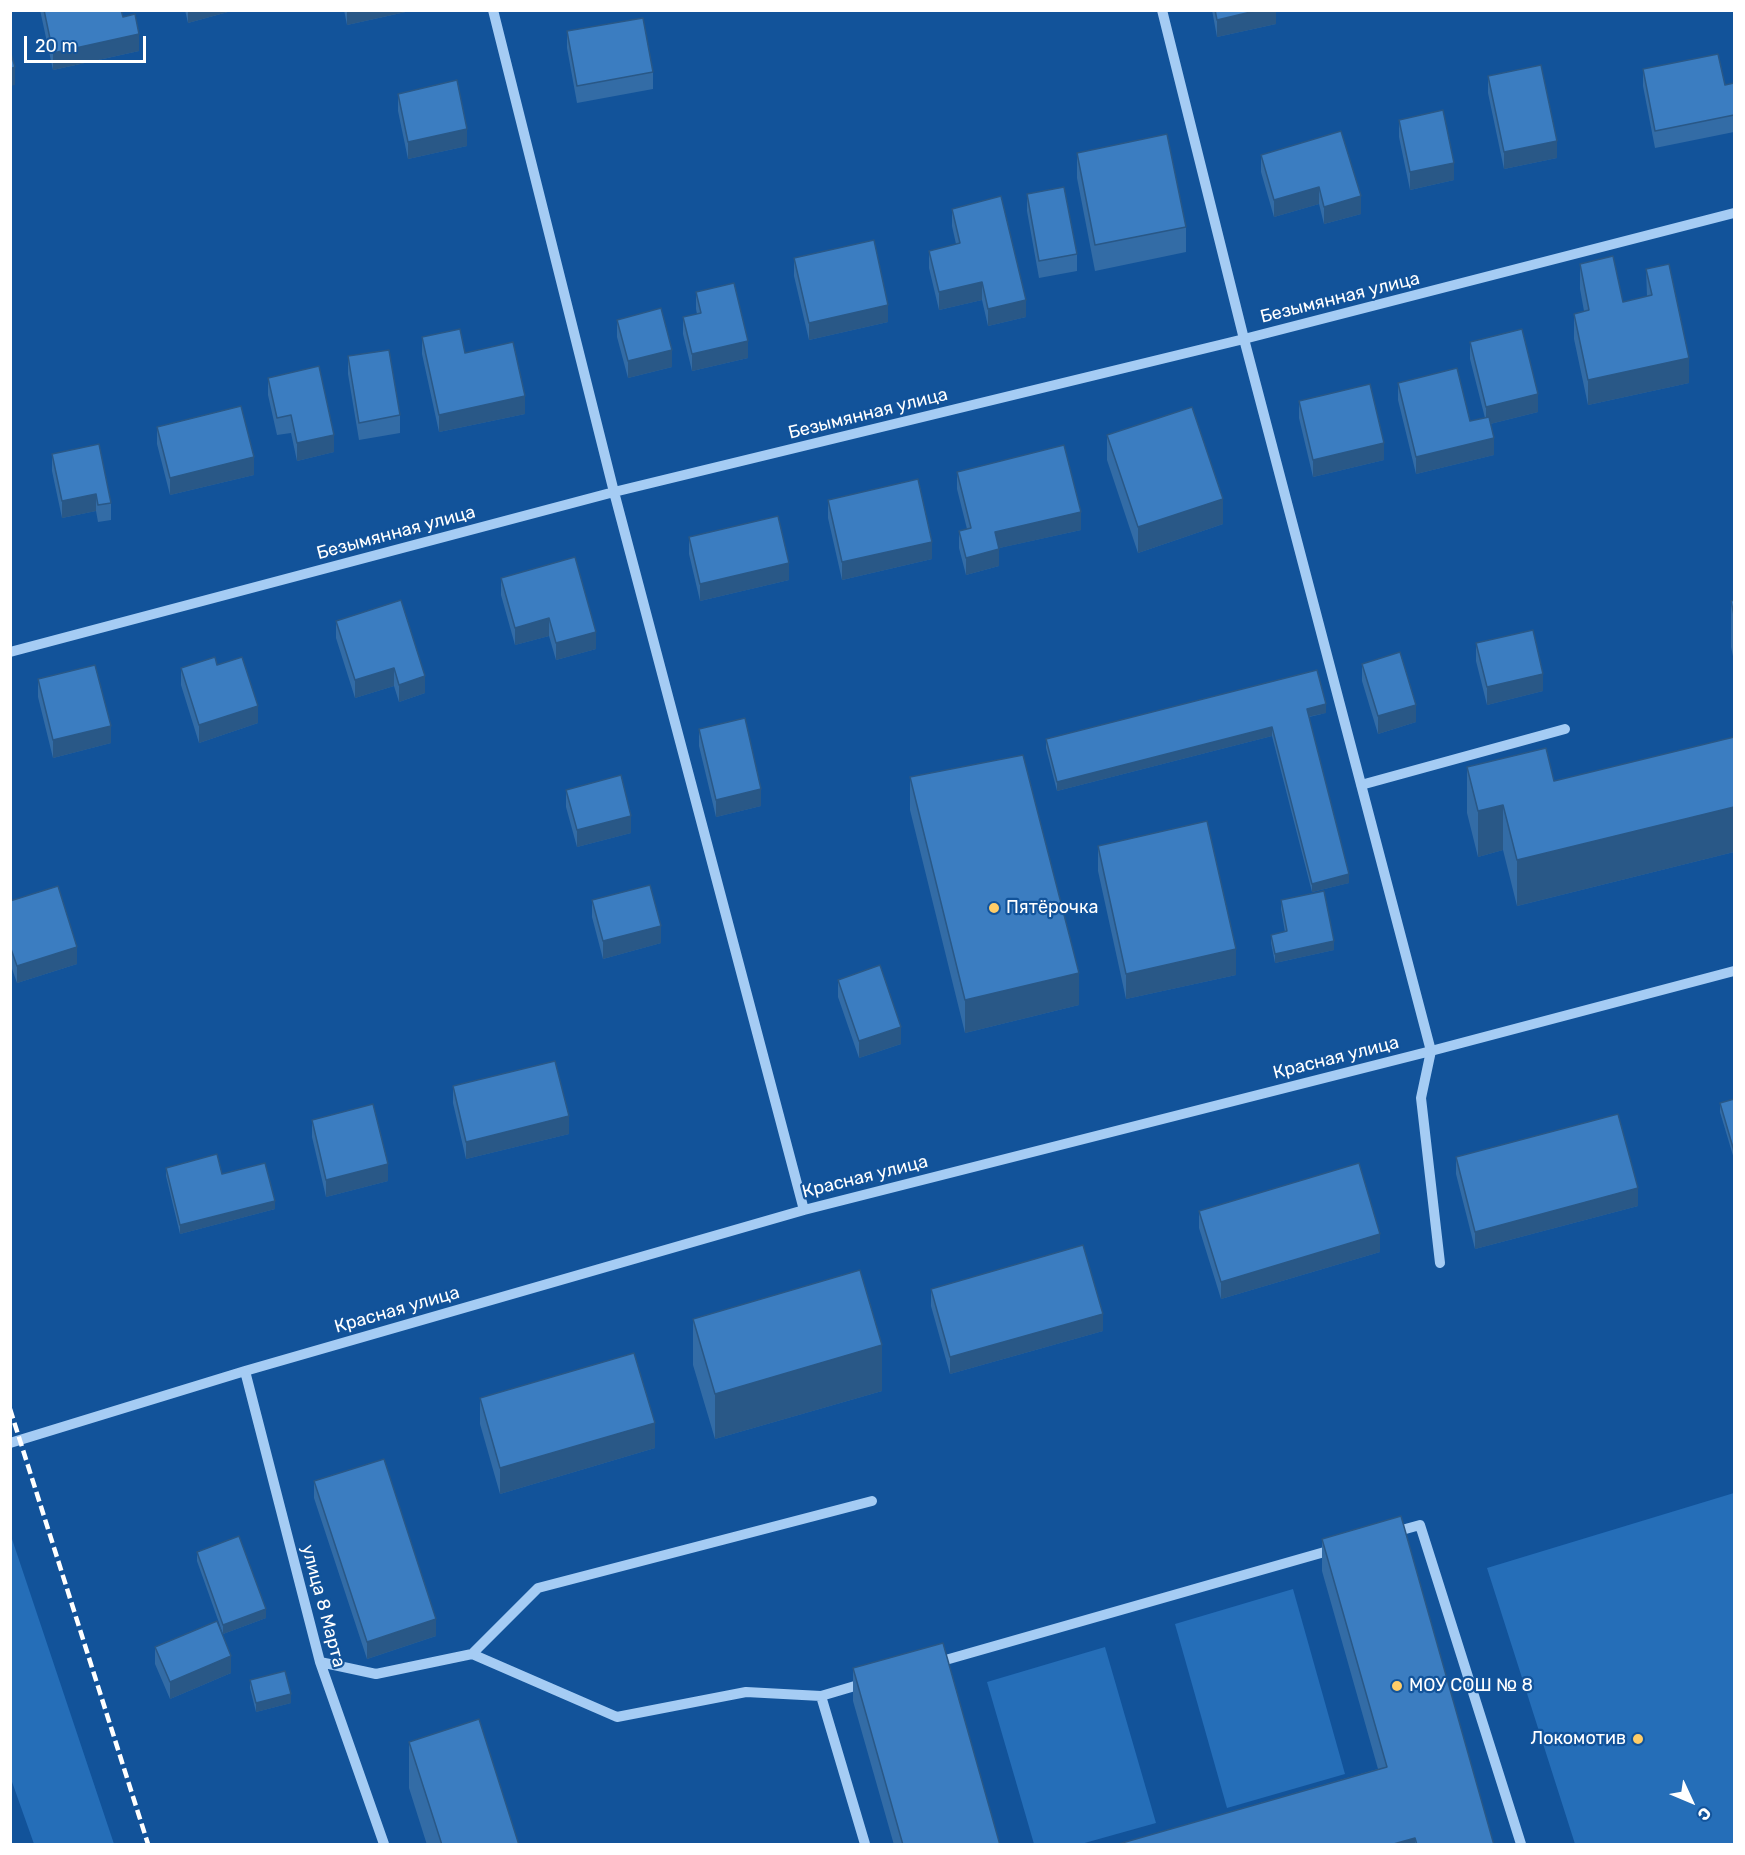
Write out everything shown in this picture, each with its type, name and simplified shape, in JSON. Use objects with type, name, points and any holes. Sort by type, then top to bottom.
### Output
[{"type":"street","points":[[493,10],[614,492],[804,1210]]},
{"type":"street","points":[[1162,10],[1244,339],[1431,1052],[1421,1098],[1440,1263]]},
{"type":"street","name":"Безымянная улица","points":[[10,652],[614,492],[1244,339],[1734,213]]},
{"type":"street","points":[[1361,785],[1565,729]]},
{"type":"street","name":"Красная улица","points":[[10,1443],[245,1371],[804,1210],[1431,1052],[1734,971]]},
{"type":"street","name":"улица 8 Марта","points":[[245,1371],[320,1662],[384,1845]]},
{"type":"street","points":[[320,1662],[376,1674],[472,1654],[538,1588],[872,1501]]},
{"type":"street","points":[[1385,1534],[1419,1524],[1521,1845]]},
{"type":"street","points":[[924,1666],[1350,1544]]},
{"type":"street","points":[[472,1654],[617,1717],[746,1692],[821,1696],[878,1680]]},
{"type":"street","points":[[821,1696],[865,1845]]},
{"type":"shaded area","name":"Локомотив","points":[[1734,1493],[1734,1844],[1575,1844],[1487,1568]]},
{"type":"shaded area","points":[[10,1536],[114,1844],[34,1844],[11,1779]]},
{"type":"shaded area","points":[[1293,1589],[1345,1774],[1227,1808],[1175,1624]]},
{"type":"shaded area","points":[[1105,1647],[1156,1823],[1081,1844],[1034,1844],[987,1682]]},
{"type":"building","points":[[44,10],[121,10],[123,17],[135,14],[139,34],[53,53]]},
{"type":"building","points":[[1215,10],[1259,10],[1217,20]]},
{"type":"building","points":[[643,18],[653,72],[577,86],[567,31]]},
{"type":"building","points":[[10,50],[15,67],[10,69]]},
{"type":"building","points":[[1718,54],[1725,85],[1734,83],[1734,115],[1655,131],[1643,69]]},
{"type":"building","points":[[1541,65],[1557,141],[1504,152],[1488,76]]},
{"type":"building","points":[[457,80],[467,129],[408,142],[398,94]]},
{"type":"building","points":[[1443,110],[1454,163],[1410,172],[1399,120]]},
{"type":"building","points":[[1341,131],[1361,196],[1324,207],[1319,187],[1274,200],[1261,155]]},
{"type":"building","points":[[1167,134],[1186,227],[1095,245],[1077,153]]},
{"type":"building","points":[[1064,187],[1077,254],[1039,261],[1027,194]]},
{"type":"building","points":[[1001,196],[1026,300],[988,309],[982,282],[939,292],[929,251],[960,243],[952,209]]},
{"type":"building","points":[[874,240],[888,305],[809,323],[794,258]]},
{"type":"building","points":[[1613,256],[1623,302],[1652,295],[1646,269],[1669,264],[1689,358],[1588,380],[1574,314],[1589,310],[1580,264]]},
{"type":"building","points":[[734,283],[748,341],[692,354],[683,317],[701,313],[696,292]]},
{"type":"building","points":[[661,308],[672,350],[628,361],[617,320]]},
{"type":"building","points":[[460,329],[465,353],[513,342],[525,396],[439,415],[422,337]]},
{"type":"building","points":[[1522,329],[1538,394],[1486,407],[1470,342]]},
{"type":"building","points":[[389,350],[400,415],[359,423],[348,356]]},
{"type":"building","points":[[319,366],[334,435],[297,443],[291,415],[277,418],[268,378]]},
{"type":"building","points":[[1457,368],[1470,421],[1489,417],[1494,438],[1416,457],[1398,383]]},
{"type":"building","points":[[1370,384],[1384,443],[1313,460],[1299,401]]},
{"type":"building","points":[[241,406],[254,457],[170,478],[157,427]]},
{"type":"building","points":[[1192,407],[1223,499],[1138,527],[1107,435]]},
{"type":"building","points":[[99,444],[111,503],[98,505],[96,494],[62,501],[52,454]]},
{"type":"building","points":[[1064,445],[1081,512],[995,532],[999,549],[966,558],[959,531],[971,528],[957,472]]},
{"type":"building","points":[[918,479],[932,542],[842,562],[828,500]]},
{"type":"building","points":[[778,516],[789,563],[700,584],[689,537]]},
{"type":"building","points":[[575,557],[596,632],[556,643],[549,618],[515,628],[501,578]]},
{"type":"building","points":[[401,600],[425,676],[399,685],[394,668],[355,680],[336,621]]},
{"type":"building","points":[[1533,630],[1543,674],[1487,687],[1476,643]]},
{"type":"building","points":[[1400,652],[1416,705],[1378,716],[1362,664]]},
{"type":"building","points":[[215,657],[217,665],[242,657],[258,706],[199,725],[181,668]]},
{"type":"building","points":[[95,665],[111,726],[53,740],[38,679]]},
{"type":"building","points":[[1317,670],[1326,704],[1307,709],[1349,874],[1312,884],[1272,727],[1057,782],[1046,739]]},
{"type":"building","points":[[745,718],[761,789],[716,800],[699,729]]},
{"type":"building","points":[[1734,737],[1734,807],[1517,860],[1503,805],[1478,811],[1467,767],[1546,748],[1554,781]]},
{"type":"building","name":"Пятёрочка","points":[[1023,755],[1079,973],[965,1000],[910,777]]},
{"type":"building","points":[[621,775],[631,816],[577,830],[566,790]]},
{"type":"building","points":[[1207,821],[1236,949],[1126,974],[1098,846]]},
{"type":"building","points":[[650,885],[661,926],[603,941],[592,900]]},
{"type":"building","points":[[58,886],[77,947],[17,966],[10,946],[10,901]]},
{"type":"building","points":[[1324,891],[1334,941],[1275,954],[1271,935],[1287,931],[1281,900]]},
{"type":"building","points":[[880,965],[901,1027],[859,1041],[838,980]]},
{"type":"building","points":[[555,1061],[569,1116],[466,1142],[453,1086]]},
{"type":"building","points":[[1734,1099],[1734,1151],[1720,1103]]},
{"type":"building","points":[[373,1104],[388,1164],[326,1180],[312,1120]]},
{"type":"building","points":[[1618,1114],[1638,1188],[1475,1232],[1456,1157]]},
{"type":"building","points":[[217,1154],[222,1174],[265,1163],[275,1201],[180,1225],[166,1168]]},
{"type":"building","points":[[1359,1163],[1380,1234],[1221,1282],[1199,1211]]},
{"type":"building","points":[[1083,1245],[1103,1314],[950,1357],[931,1289]]},
{"type":"building","points":[[860,1270],[882,1345],[715,1394],[693,1319]]},
{"type":"building","points":[[634,1353],[655,1423],[500,1468],[480,1398]]},
{"type":"building","points":[[384,1459],[436,1619],[367,1642],[314,1481]]},
{"type":"building","name":"МОУ СОШ № 8","points":[[1401,1516],[1494,1845],[1417,1845],[1415,1838],[1390,1845],[1115,1845],[1387,1767],[1322,1539]]},
{"type":"building","points":[[239,1536],[266,1609],[223,1625],[197,1552]]},
{"type":"building","points":[[217,1621],[231,1656],[170,1682],[155,1647]]},
{"type":"building","points":[[943,1643],[1000,1845],[903,1845],[853,1668]]},
{"type":"building","points":[[285,1671],[291,1694],[256,1703],[250,1680]]},
{"type":"building","points":[[479,1719],[519,1845],[442,1845],[409,1742]]},
{"type":"railway","points":[[10,1409],[148,1844]]},
{"type":"place","name":"Пятёрочка","points":[[994,908]]},
{"type":"place","name":"МОУ СОШ № 8","points":[[1397,1686]]},
{"type":"place","name":"Локомотив","points":[[1638,1739]]}]
